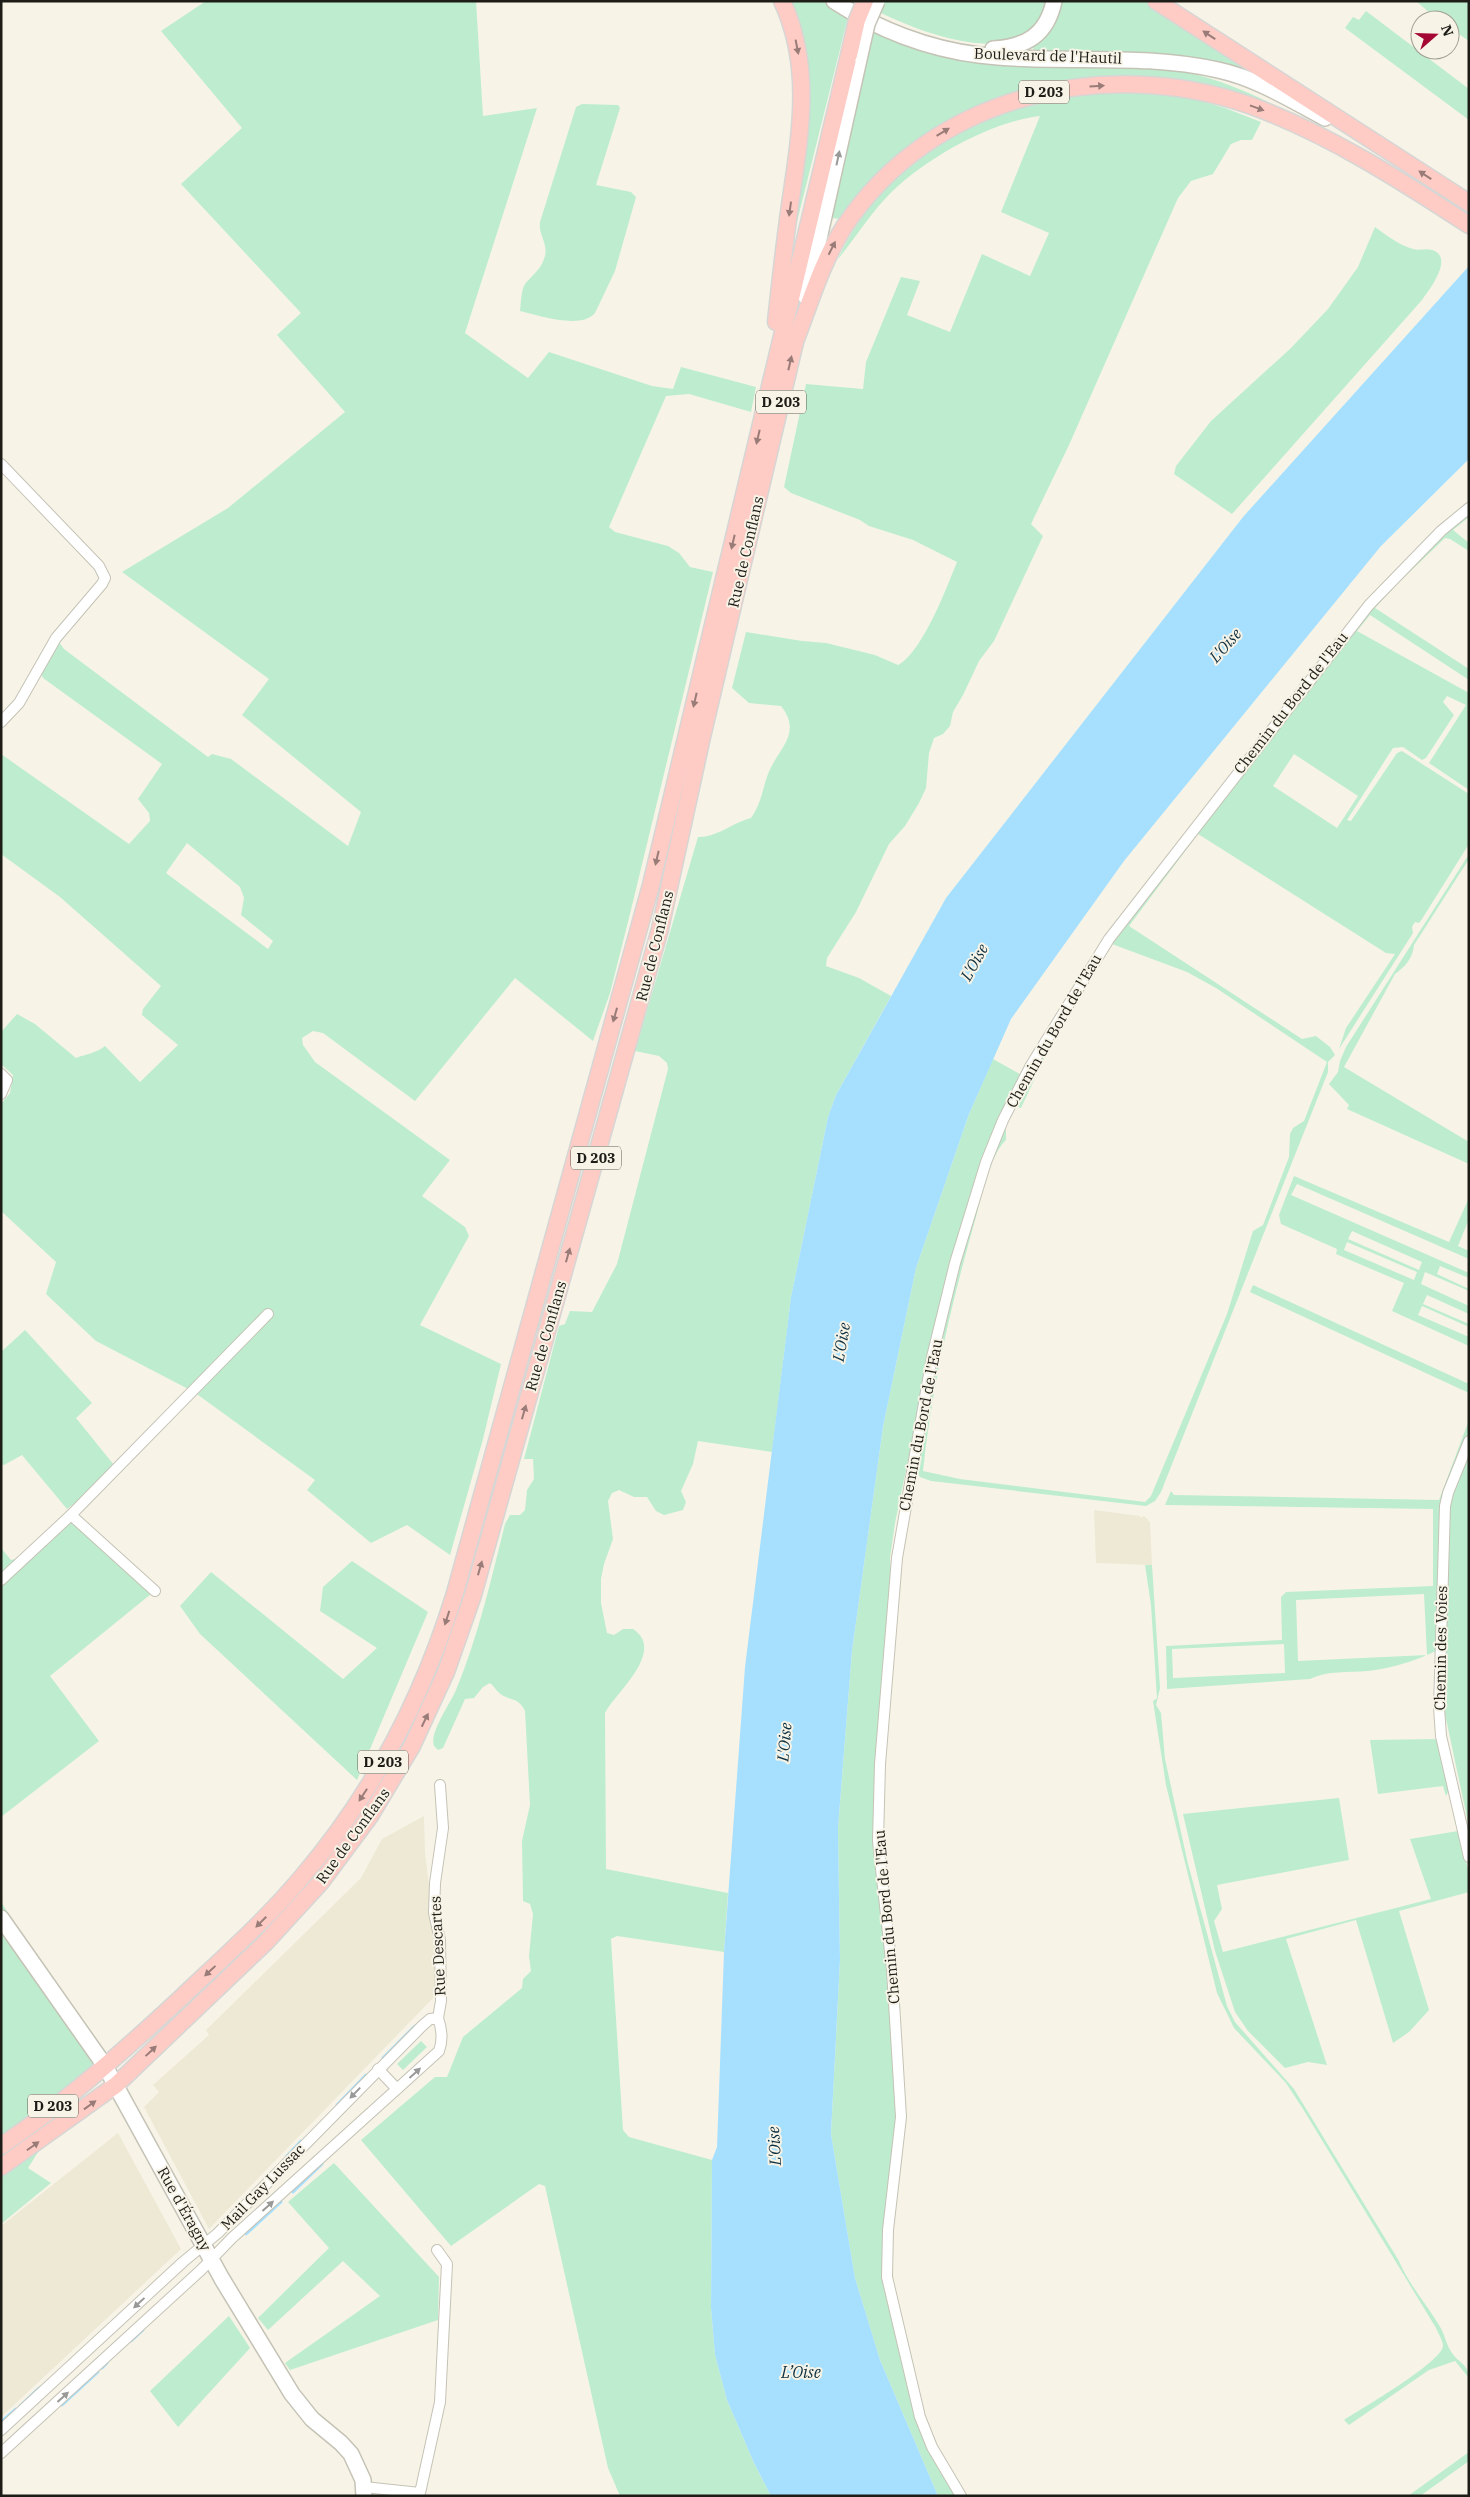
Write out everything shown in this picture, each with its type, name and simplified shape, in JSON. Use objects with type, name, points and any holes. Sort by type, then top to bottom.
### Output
[{"type":"main road","points":[[769,390],[802,105],[799,56],[791,24],[782,1]]},
{"type":"main road","name":"Boulevard de l'Hautil","points":[[834,1],[899,35],[949,50],[992,56],[1135,59],[1218,70],[1249,80],[1384,149],[1468,202]]},
{"type":"main road","name":"D 203","points":[[854,55],[857,20],[864,1]]},
{"type":"main road","name":"D 203","points":[[769,390],[854,55],[878,1]]},
{"type":"main road","points":[[949,50],[981,50],[1021,45],[1033,38],[1043,27],[1054,1]]},
{"type":"main road","points":[[1156,1],[1384,149]]},
{"type":"main road","points":[[795,342],[854,55]]},
{"type":"main road","name":"Boulevard de l'Hautil","points":[[1182,64],[1252,90],[1319,126],[1462,221]]},
{"type":"main road","name":"D 203","points":[[795,342],[824,264],[835,242],[858,208],[884,178],[920,146],[951,127],[991,108],[1029,96],[1069,88],[1120,84],[1163,86],[1205,93],[1248,105],[1298,125],[1397,179]]},
{"type":"main road","name":"Rue de Conflans","points":[[1,2167],[116,2085],[280,1928],[346,1851],[402,1764],[433,1704],[454,1653],[473,1594],[660,929],[702,737],[795,342]]},
{"type":"main road","name":"Rue de Conflans","points":[[1,2146],[105,2066],[245,1938],[314,1863],[351,1814],[409,1713],[435,1651],[455,1592],[651,886],[769,390]]},
{"type":"main road","name":"Rue d'Éragny","points":[[1,1918],[105,2066],[203,2245],[292,2394],[312,2420],[346,2449],[356,2462],[364,2491]]},
{"type":"street","points":[[1,464],[99,566],[104,575],[102,584],[52,644],[19,704],[1,722]]},
{"type":"street","name":"Chemin du Bord de l'Eau","points":[[960,2496],[932,2447],[920,2417],[887,2277],[886,2253],[901,2116],[892,1970],[878,1841],[880,1764],[897,1558],[932,1357],[952,1272],[986,1162],[1003,1120],[1030,1066],[1109,939],[1369,605],[1441,531],[1469,508]]},
{"type":"street","points":[[1,1074],[8,1080],[1,1094]]},
{"type":"street","points":[[1,1580],[71,1515],[268,1314]]},
{"type":"street","name":"Chemin des Voies","points":[[1469,1441],[1448,1493],[1445,1506],[1439,1708],[1441,1736],[1469,1857]]},
{"type":"street","points":[[71,1515],[155,1591]]},
{"type":"street","name":"Rue Descartes","points":[[438,2018],[441,2001],[440,1940],[434,1913],[435,1883],[443,1828],[440,1784]]},
{"type":"street","name":"Mail Gay Lussac","points":[[1,2430],[223,2228],[378,2069],[430,2020],[438,2018],[441,2027],[442,2043],[439,2051],[1,2453]]},
{"type":"street","points":[[378,2069],[397,2089]]},
{"type":"street","points":[[364,2491],[420,2493],[440,2402],[447,2264],[437,2250]]},
{"type":"street","points":[[99,2340],[111,2352]]},
{"type":"street","points":[[36,2398],[48,2410]]},
{"type":"shaded area","points":[[1094,1510],[1140,1516],[1140,1518],[1144,1516],[1150,1522],[1152,1565],[1096,1563]]},
{"type":"shaded area","points":[[424,1816],[425,1853],[436,1944],[436,1995],[209,2229],[144,2107],[159,2092],[153,2085],[209,2035],[206,2030],[361,1878],[382,1839]]},
{"type":"shaded area","points":[[118,2133],[181,2249],[1,2417],[1,2226]]},
{"type":"green space","points":[[206,1],[476,1],[483,116],[537,108],[465,333],[528,378],[549,352],[652,386],[673,389],[681,367],[756,387],[751,412],[689,394],[666,396],[609,527],[615,532],[668,546],[679,553],[690,567],[713,572],[610,993],[593,1041],[515,978],[415,1101],[323,1033],[313,1031],[302,1038],[303,1045],[315,1062],[450,1160],[422,1196],[465,1227],[469,1236],[420,1325],[501,1364],[483,1439],[450,1555],[407,1525],[371,1543],[307,1490],[315,1480],[194,1392],[96,1341],[46,1294],[56,1262],[1,1211],[1,1104],[10,1093],[13,1075],[1,1064],[1,1032],[17,1014],[35,1024],[76,1058],[95,1052],[105,1046],[140,1082],[178,1045],[142,1015],[143,1009],[161,986],[60,897],[1,854],[1,754],[129,844],[150,821],[149,813],[138,799],[162,764],[43,678],[41,673],[59,642],[64,649],[208,757],[212,754],[231,759],[348,846],[361,812],[242,715],[269,679],[122,572],[228,508],[345,412],[277,335],[301,313],[181,184],[242,128],[161,31]],"holes":[[[187,843],[240,887],[244,898],[241,915],[273,941],[268,949],[166,873]]]},
{"type":"green space","points":[[788,1],[822,1],[848,17],[794,234],[792,233],[809,97],[807,66]]},
{"type":"green space","points":[[885,1],[1049,1],[1039,22],[1027,36],[1006,43],[988,44],[969,42],[931,33],[895,19],[879,12]]},
{"type":"green space","points":[[1060,1],[1146,1],[1263,76],[1162,55],[1034,51],[1032,45]]},
{"type":"green space","points":[[1416,1],[1469,1],[1469,41],[1460,35],[1460,10],[1426,10]]},
{"type":"green space","points":[[1366,11],[1410,44],[1410,60],[1431,60],[1469,89],[1469,120],[1345,28],[1353,17],[1359,20]]},
{"type":"green space","points":[[871,31],[936,53],[976,62],[1023,65],[1142,67],[1198,75],[1230,85],[1290,113],[1268,107],[1072,81],[1031,88],[993,100],[946,122],[926,134],[890,162],[840,219],[832,218]]},
{"type":"green space","points":[[1123,92],[1188,97],[1225,108],[1261,122],[1252,140],[1241,140],[1231,144],[1213,174],[1191,181],[1178,198],[1069,445],[1031,524],[1043,536],[994,641],[979,661],[953,712],[950,726],[943,734],[934,738],[929,753],[926,788],[919,803],[905,826],[889,844],[856,912],[827,958],[826,966],[859,978],[891,996],[836,1095],[828,1117],[791,1297],[772,1452],[698,1441],[693,1464],[681,1491],[686,1502],[683,1510],[664,1515],[656,1511],[647,1497],[634,1497],[619,1490],[612,1493],[608,1501],[613,1539],[601,1579],[601,1603],[607,1633],[614,1635],[623,1629],[633,1629],[642,1638],[644,1649],[635,1672],[605,1713],[606,1869],[728,1893],[724,1952],[617,1936],[611,1939],[623,2130],[629,2137],[712,2160],[711,2308],[715,2355],[727,2400],[754,2463],[771,2496],[620,2496],[608,2468],[545,2186],[539,2184],[451,2246],[361,2140],[435,2077],[447,2077],[463,2037],[522,1988],[523,1979],[531,1971],[529,1956],[533,1914],[530,1904],[523,1901],[522,1841],[530,1805],[525,1711],[518,1702],[502,1695],[490,1683],[483,1687],[474,1698],[465,1699],[443,1748],[438,1750],[434,1746],[434,1734],[456,1690],[471,1650],[505,1524],[510,1515],[520,1515],[525,1510],[527,1490],[534,1479],[533,1459],[524,1459],[559,1326],[565,1324],[570,1311],[592,1312],[617,1264],[668,1069],[667,1063],[659,1056],[635,1051],[698,837],[712,835],[751,818],[760,801],[772,765],[789,733],[790,725],[781,706],[749,703],[732,688],[746,632],[826,643],[875,655],[898,665],[907,658],[925,634],[957,562],[913,540],[869,526],[860,520],[791,493],[784,487],[806,384],[863,389],[866,362],[901,277],[920,281],[907,315],[950,332],[982,254],[1030,276],[1049,233],[1001,212],[1040,116],[999,126],[978,135],[956,146],[917,171],[885,199],[838,259],[857,225],[879,195],[905,170],[935,148],[967,129],[1037,103],[1080,94]]},
{"type":"green space","points":[[582,104],[618,105],[620,108],[596,185],[631,192],[636,197],[615,271],[595,313],[588,318],[570,321],[520,311],[525,284],[539,268],[545,256],[546,251],[540,231],[540,222],[576,107]]},
{"type":"green space","points":[[1375,227],[1393,240],[1415,250],[1430,249],[1438,254],[1441,259],[1441,266],[1438,274],[1422,300],[1232,514],[1174,474],[1176,466],[1211,421],[1291,348],[1328,309],[1358,267]]},
{"type":"green space","points":[[1469,513],[1469,517],[1453,530],[1469,543],[1469,551],[1450,539],[1445,538],[1375,608],[1469,669],[1469,680],[1370,615],[1357,631],[1469,693],[1469,790],[1429,763],[1466,705],[1447,696],[1443,702],[1454,715],[1426,758],[1422,760],[1403,747],[1393,748],[1347,820],[1351,821],[1397,753],[1402,751],[1469,794],[1469,844],[1422,919],[1419,923],[1415,922],[1412,927],[1413,933],[1339,1049],[1346,1028],[1395,954],[1386,953],[1198,834],[1129,926],[1302,1039],[1316,1036],[1330,1047],[1335,1055],[1328,1062],[1328,1072],[1161,1492],[1155,1501],[1146,1506],[931,1481],[920,1477],[916,1470],[939,1340],[979,1189],[1014,1101],[1094,965],[1290,712],[1310,690],[1327,661],[1392,582]],"holes":[[[1294,754],[1358,796],[1337,828],[1273,786]],[[1112,944],[1187,972],[1216,988],[1327,1062],[1304,1121],[1293,1128],[1290,1134],[1289,1157],[1263,1225],[1253,1231],[1227,1314],[1151,1496],[1145,1502],[960,1479],[923,1471],[937,1375],[944,1343],[967,1249],[991,1165],[995,1155],[1006,1140],[1006,1126],[1014,1106],[1021,1108],[1054,1037]]]},
{"type":"green space","points":[[1469,854],[1469,859],[1414,945],[1410,958],[1395,974],[1344,1067],[1469,1142],[1469,1164],[1347,1109],[1349,1105],[1329,1084],[1338,1072],[1346,1047]]},
{"type":"green space","points":[[993,1059],[1020,1074],[985,1155],[919,1408],[895,1523],[890,1558],[892,1588],[878,1761],[885,1936],[899,2117],[885,2277],[919,2418],[957,2496],[938,2496],[880,2360],[855,2278],[831,2134],[840,1960],[838,1828],[852,1651],[883,1427],[916,1268],[969,1114]]},
{"type":"green space","points":[[1294,1176],[1449,1242],[1469,1198],[1469,1219],[1458,1246],[1469,1251],[1469,1259],[1297,1184],[1291,1195],[1469,1273],[1469,1278],[1440,1266],[1437,1274],[1469,1289],[1469,1291],[1425,1272],[1421,1284],[1469,1306],[1469,1314],[1427,1295],[1423,1304],[1469,1324],[1469,1327],[1422,1306],[1418,1315],[1469,1337],[1469,1346],[1392,1311],[1404,1283],[1336,1254],[1337,1249],[1281,1224],[1279,1215]],"holes":[[[1352,1231],[1422,1262],[1419,1270],[1348,1239]],[[1347,1242],[1417,1272],[1414,1280],[1344,1250]]]},
{"type":"green space","points":[[1253,1285],[1469,1384],[1469,1393],[1250,1292]]},
{"type":"green space","points":[[25,1330],[92,1403],[76,1418],[118,1470],[67,1509],[22,1455],[4,1465],[1,1464],[1,1352]]},
{"type":"green space","points":[[1469,1420],[1469,1430],[1443,1498],[1438,1650],[1427,1655],[1404,1664],[1368,1671],[1331,1673],[1310,1679],[1167,1689],[1166,1646],[1282,1640],[1281,1597],[1286,1592],[1433,1586],[1433,1509],[1165,1505],[1171,1491],[1174,1495],[1439,1500]],"holes":[[[1424,1594],[1427,1655],[1298,1661],[1296,1600]],[[1284,1644],[1285,1673],[1173,1678],[1172,1649]]]},
{"type":"green space","points":[[1469,1449],[1469,1827],[1445,1714],[1444,1513]]},
{"type":"green space","points":[[71,1517],[151,1594],[50,1676],[99,1741],[1,1817],[1,1548],[11,1560],[23,1557]]},
{"type":"green space","points":[[352,1561],[428,1612],[357,1780],[200,1634],[180,1606],[211,1572],[343,1679],[377,1648],[320,1611],[323,1587]]},
{"type":"green space","points":[[1145,1565],[1152,1565],[1160,1688],[1156,1705],[1161,1713],[1165,1759],[1188,1864],[1227,2006],[1235,2022],[1294,2089],[1408,2278],[1439,2325],[1450,2350],[1469,2374],[1469,2378],[1455,2361],[1429,2370],[1349,2425],[1344,2420],[1416,2374],[1439,2353],[1443,2344],[1436,2328],[1303,2109],[1286,2083],[1234,2028],[1217,1993],[1166,1785],[1153,1701],[1157,1698],[1151,1605]]},
{"type":"green space","points":[[1440,1739],[1449,1790],[1446,1796],[1443,1786],[1378,1794],[1370,1740]]},
{"type":"green space","points":[[1339,1798],[1349,1860],[1217,1885],[1222,1909],[1214,1921],[1223,1952],[1431,1899],[1410,1839],[1458,1831],[1469,1873],[1469,1892],[1399,1911],[1429,2010],[1409,2032],[1393,2043],[1356,1920],[1286,1939],[1327,2065],[1308,2062],[1285,2068],[1248,2031],[1235,2012],[1215,1951],[1183,1814]]},
{"type":"green space","points":[[1,1902],[100,2054],[28,2168],[51,2183],[1,2224]]},
{"type":"green space","points":[[421,2041],[427,2047],[403,2070],[397,2064]]},
{"type":"green space","points":[[334,2163],[439,2277],[438,2320],[290,2370],[285,2363],[380,2296],[343,2261],[268,2330],[258,2318],[329,2248],[288,2202]]},
{"type":"green space","points":[[229,2316],[250,2348],[178,2427],[150,2391]]},
{"type":"green space","points":[[1469,2452],[1469,2461],[1420,2496],[1408,2496]]},
{"type":"water","name":"L’Oise","points":[[1469,266],[1469,459],[1381,546],[1124,861],[1011,1019],[969,1114],[916,1268],[883,1427],[852,1651],[838,1828],[840,1960],[831,2134],[855,2278],[880,2360],[938,2496],[771,2496],[754,2463],[727,2400],[715,2355],[711,2308],[712,2160],[717,2147],[724,1952],[745,1667],[791,1297],[828,1117],[836,1095],[946,898],[1243,517]]},
{"type":"waterway","points":[[383,2058],[415,2026]]},
{"type":"waterway","points":[[337,2105],[366,2075]]},
{"type":"waterway","points":[[286,2157],[301,2141]]},
{"type":"waterway","points":[[293,2192],[322,2164]]},
{"type":"waterway","points":[[246,2234],[281,2202]]},
{"type":"waterway","points":[[131,2341],[143,2330]]},
{"type":"waterway","points":[[102,2368],[107,2363]]},
{"type":"waterway","points":[[62,2405],[98,2372]]},
{"type":"waterway","points":[[20,2406],[39,2388]]},
{"type":"waterway","points":[[1,2422],[16,2409]]},
{"type":"water label","name":"L'Oise","points":[[1225,645]]},
{"type":"water label","name":"L'Oise","points":[[974,962]]},
{"type":"water label","name":"L'Oise","points":[[841,1342]]},
{"type":"water label","name":"L'Oise","points":[[784,1742]]},
{"type":"water label","name":"L'Oise","points":[[774,2146]]}]
